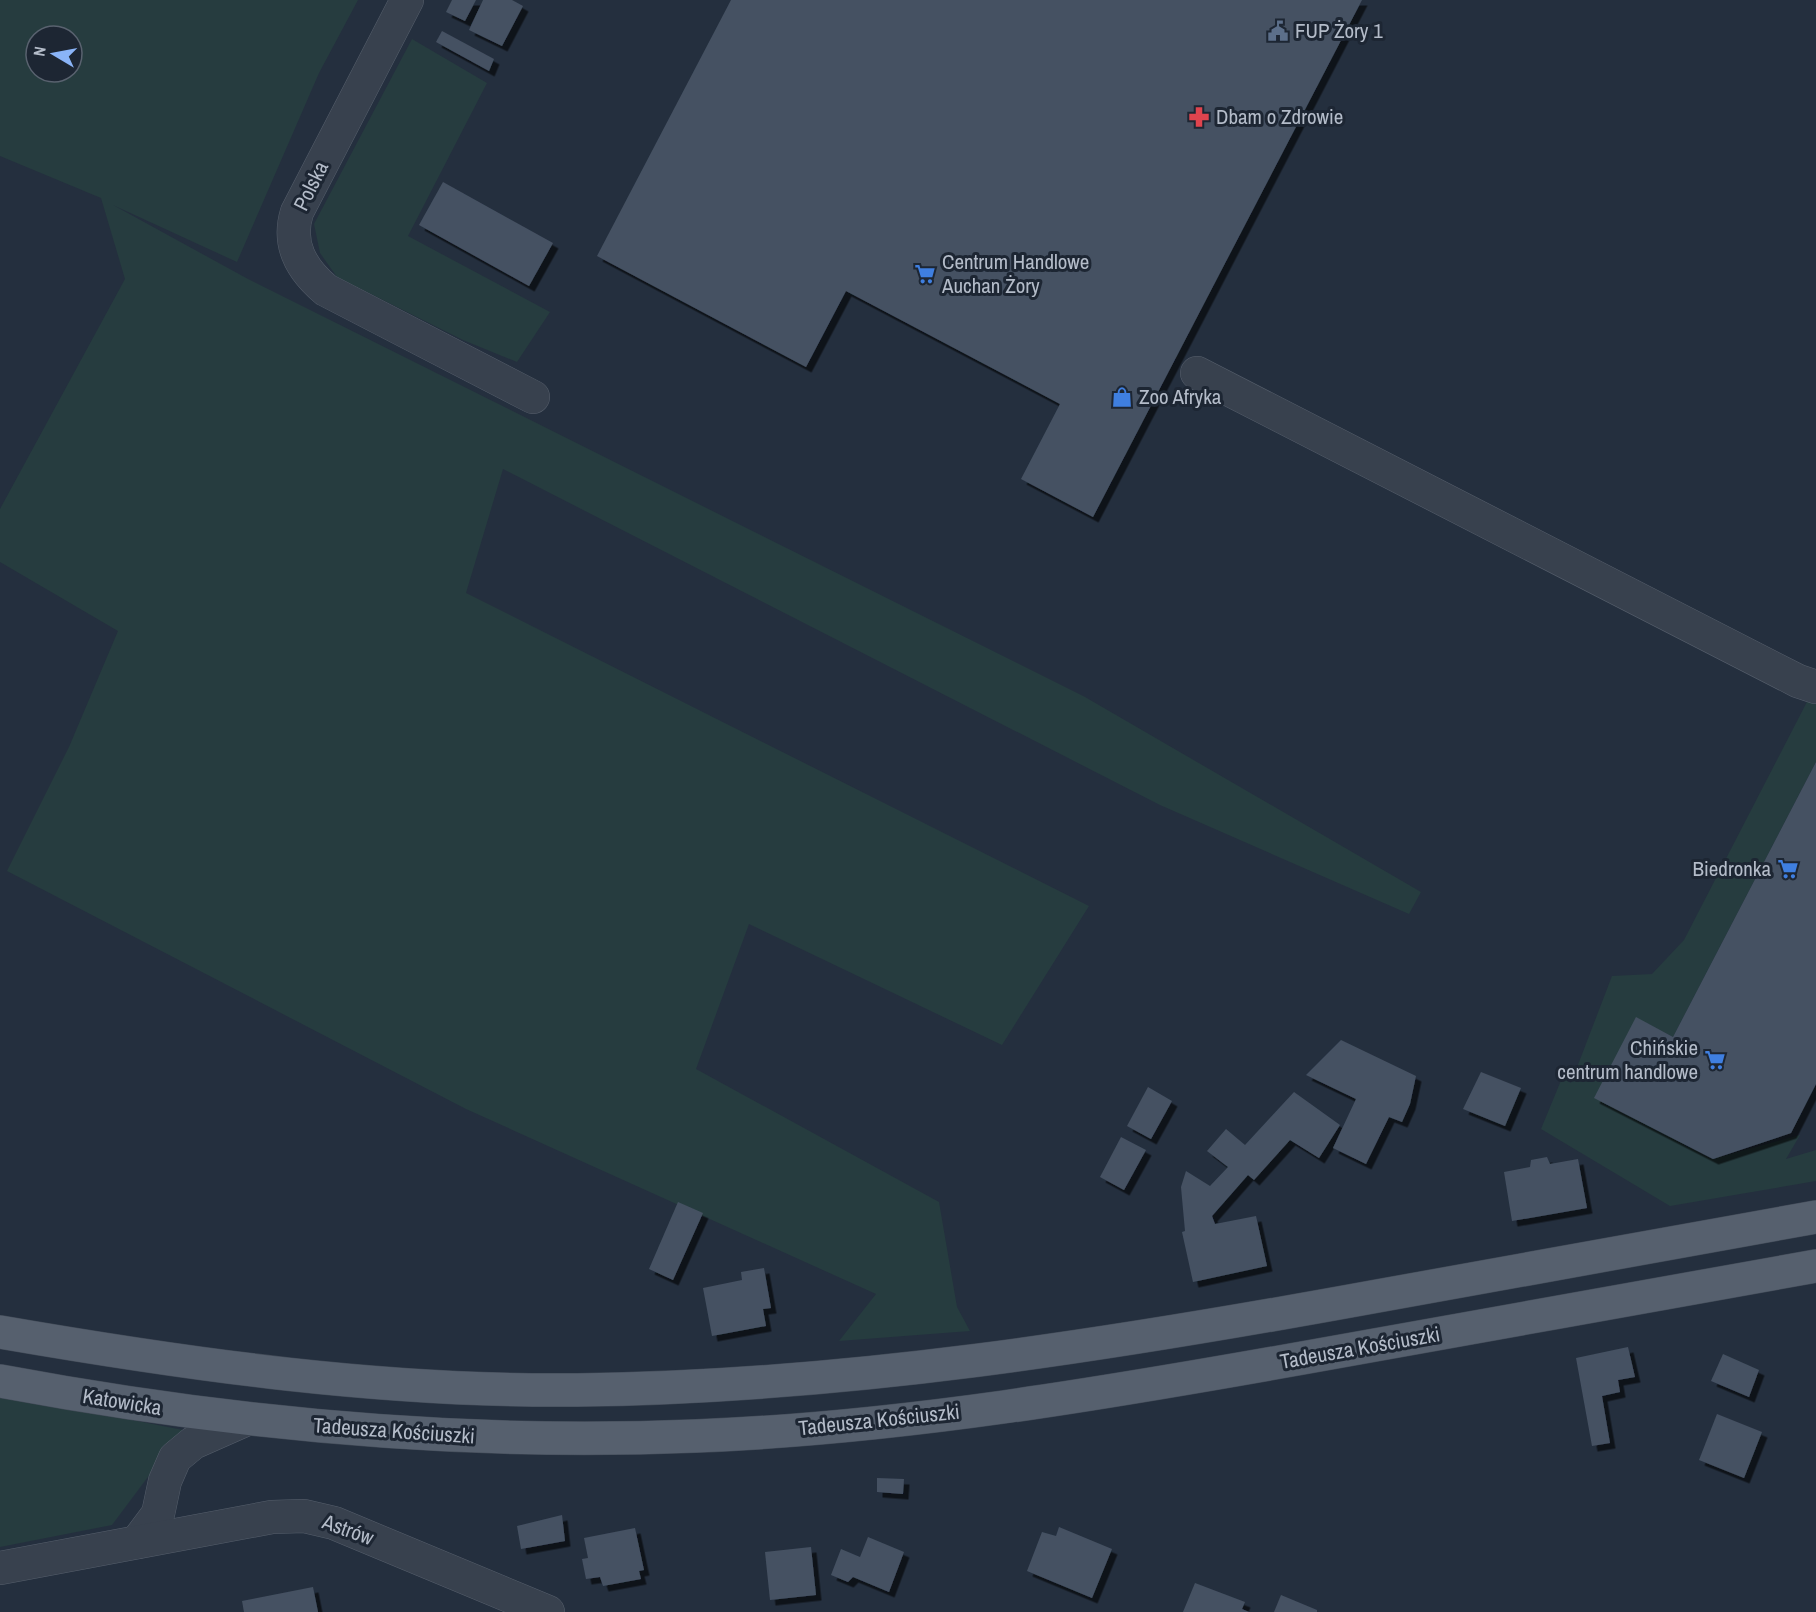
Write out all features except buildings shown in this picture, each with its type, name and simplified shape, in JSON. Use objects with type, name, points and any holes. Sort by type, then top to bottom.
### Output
[{"type":"main road","points":[[0,1332],[242,1370],[356,1382],[573,1390],[700,1387],[868,1375],[1034,1354],[1216,1326],[1816,1217]]},
{"type":"main road","name":"Tadeusza Kościuszki","points":[[245,1420],[357,1430],[564,1438],[698,1436],[864,1425],[1034,1402],[1226,1372],[1816,1266]]},
{"type":"main road","name":"Katowicka","points":[[0,1381],[89,1397],[245,1420]]},
{"type":"street","name":"Polska","points":[[407,0],[297,212],[292,226],[293,242],[306,270],[326,290],[533,397]]},
{"type":"street","points":[[1197,373],[1798,681],[1816,687]]},
{"type":"street","name":"Tadeusza Kościuszki","points":[[137,1542],[158,1514],[165,1481],[175,1458],[193,1443],[245,1420]]},
{"type":"street","name":"Astrów","points":[[137,1542],[272,1517],[312,1518],[334,1523],[548,1612]]},
{"type":"street","points":[[0,1568],[137,1542]]},
{"type":"green space","points":[[0,0],[358,0],[319,73],[237,262],[113,205],[248,279],[1085,697],[1421,892],[1409,914],[1160,805],[503,469],[466,593],[1089,906],[1002,1045],[749,924],[696,1069],[939,1202],[957,1307],[970,1331],[839,1341],[876,1294],[466,1109],[7,871],[69,747],[118,631],[0,562],[0,509],[125,279],[101,198],[0,156]]},
{"type":"green space","points":[[412,39],[487,83],[408,236],[550,312],[517,362],[463,340],[337,277],[320,253],[314,224]]},
{"type":"green space","points":[[1810,696],[1816,698],[1816,762],[1673,1037],[1636,1018],[1597,1097],[1712,1159],[1800,1135],[1786,1159],[1816,1150],[1816,1181],[1670,1206],[1541,1129],[1562,1078],[1571,1083],[1612,976],[1652,974],[1684,940]]},
{"type":"green space","points":[[0,1394],[183,1430],[112,1525],[0,1547]]},
{"type":"place","name":"FUP Żory 1","points":[[1278,31]]},
{"type":"place","name":"Dbam o Zdrowie","points":[[1199,117]]},
{"type":"place","name":"Centrum Handlowe Auchan Żory","points":[[925,274]]},
{"type":"place","name":"Zoo Afryka","points":[[1122,397]]},
{"type":"place","name":"Biedronka","points":[[1788,869]]},
{"type":"place","name":"Chińskie centrum handlowe","points":[[1715,1060]]}]
